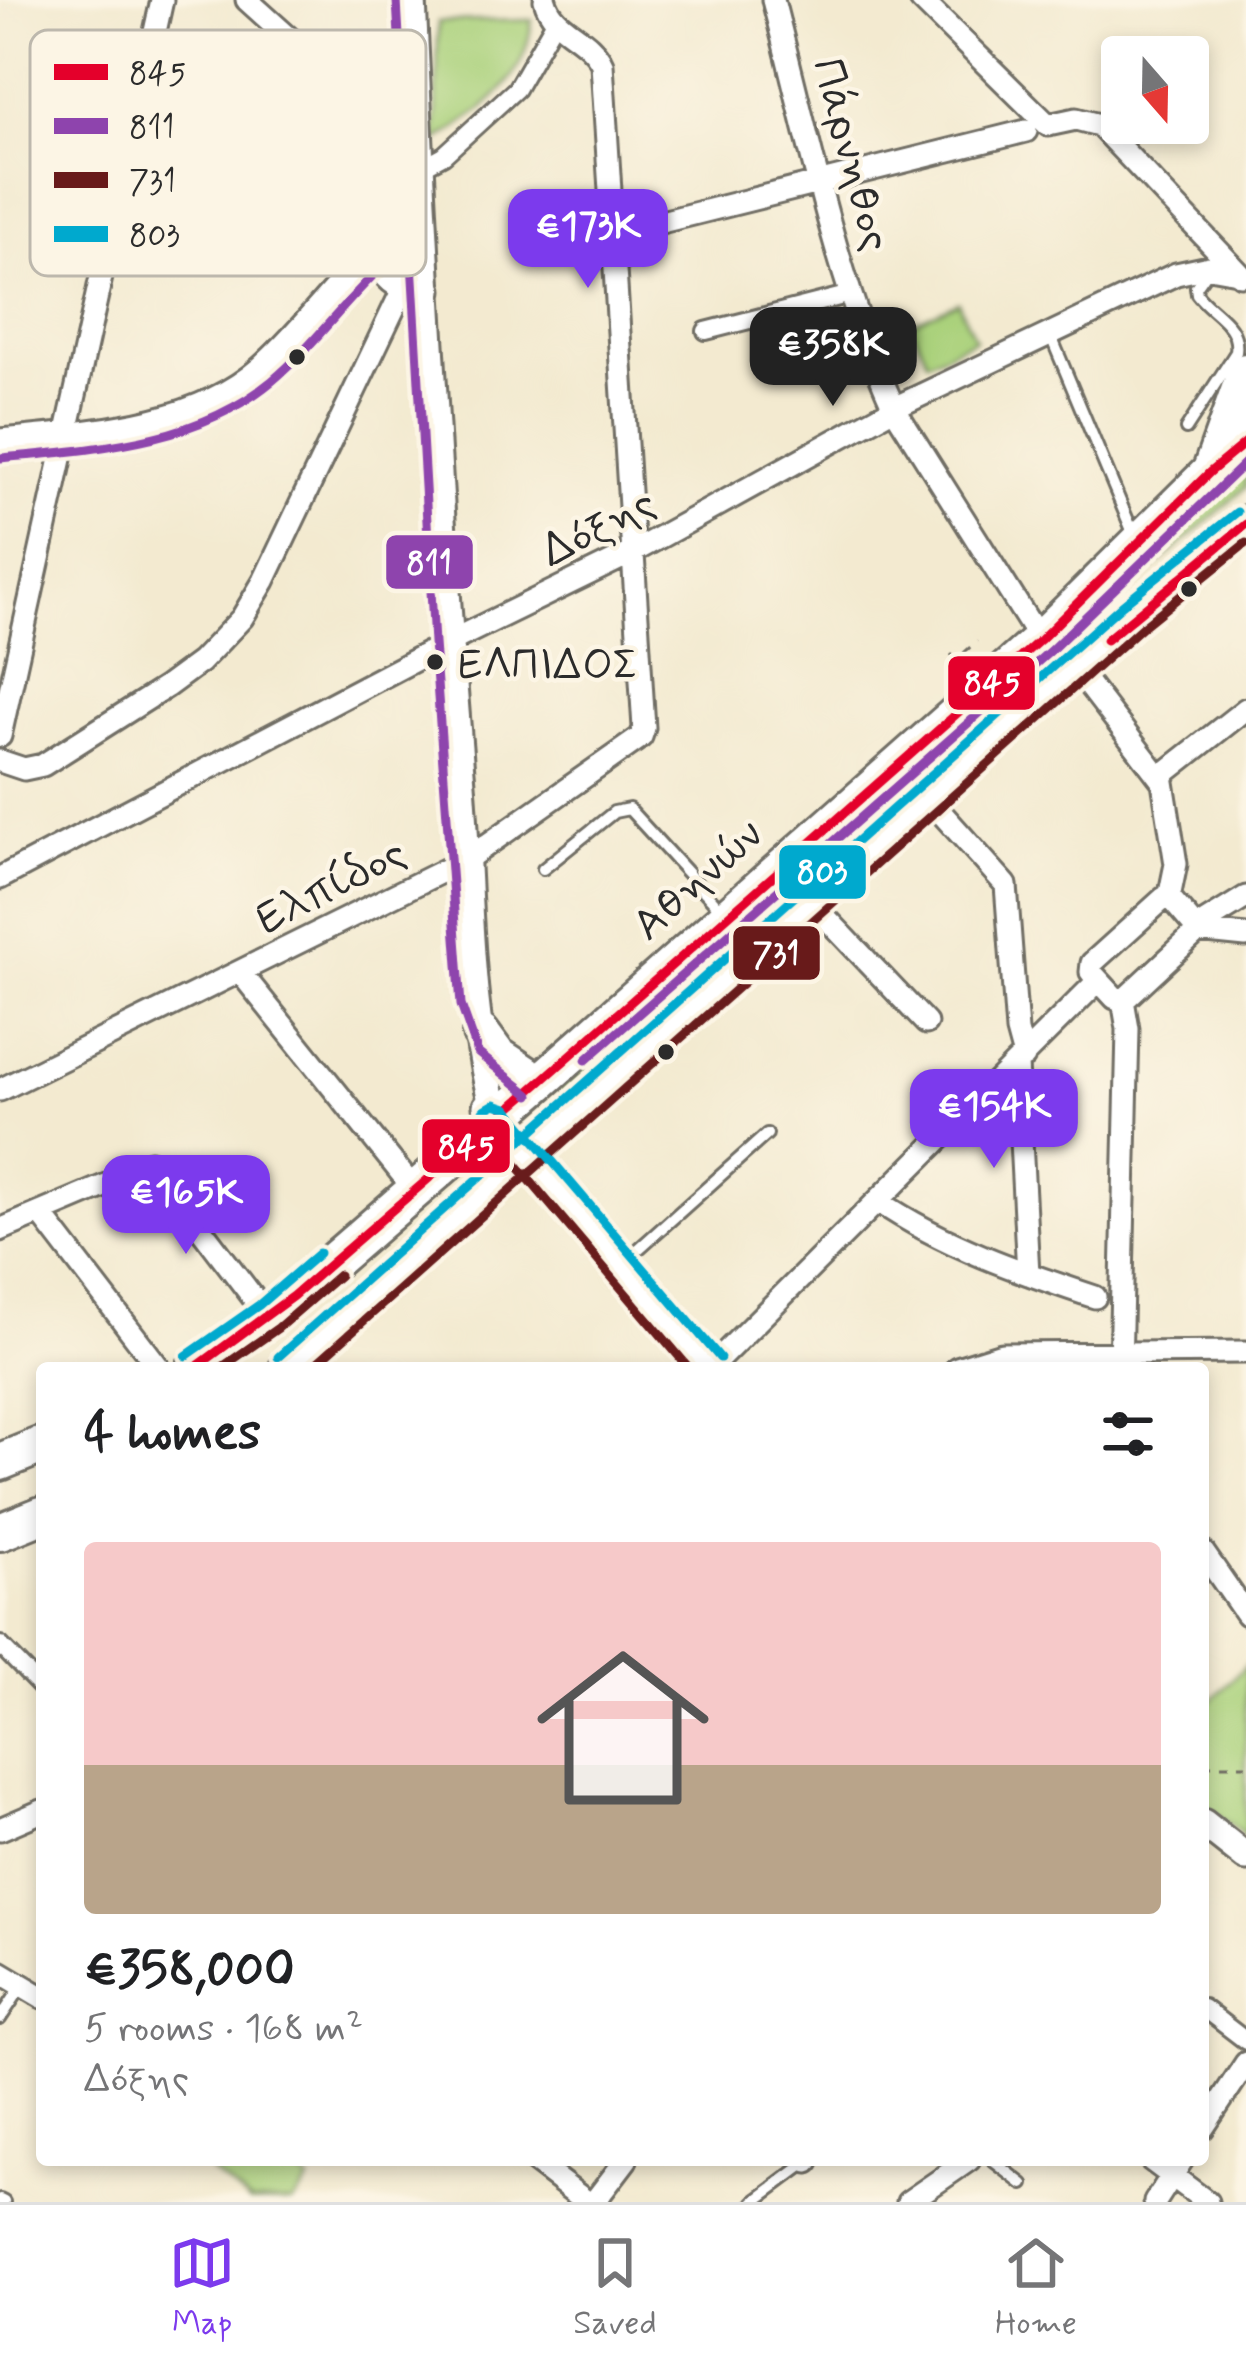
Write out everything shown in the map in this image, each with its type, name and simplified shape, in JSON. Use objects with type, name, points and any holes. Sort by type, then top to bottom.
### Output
[{"type":"highway","points":[[1210,472],[1246,372]]},
{"type":"highway","name":"Αθηνών","points":[[204,1362],[268,1317],[1040,640],[1246,442]]},
{"type":"highway","name":"Αθηνών","points":[[296,1362],[927,797],[1246,524]]},
{"type":"highway","points":[[478,1019],[497,1055],[539,1082]]},
{"type":"highway","points":[[0,1462],[36,1447]]},
{"type":"highway","points":[[0,1532],[36,1517]]},
{"type":"street","points":[[155,30],[162,0]]},
{"type":"street","points":[[247,0],[280,30]]},
{"type":"street","points":[[412,0],[414,30]]},
{"type":"street","points":[[545,0],[556,21],[587,41],[602,64],[633,552]]},
{"type":"street","name":"Πάρνηθος","points":[[773,0],[851,294],[893,408],[1040,640]]},
{"type":"street","points":[[922,0],[1048,125],[1076,119],[1099,125],[1242,276]]},
{"type":"street","points":[[426,156],[444,155],[516,88],[556,21]]},
{"type":"street","points":[[614,234],[1026,131]]},
{"type":"street","name":"Δόξης","points":[[0,878],[449,642],[633,552],[893,408],[1176,274],[1209,267],[1242,276]]},
{"type":"street","points":[[0,736],[12,627],[65,436],[101,276]]},
{"type":"street","points":[[0,443],[155,422],[231,392],[260,373],[348,276]]},
{"type":"street","points":[[396,276],[416,288]]},
{"type":"street","points":[[416,276],[478,1019],[497,1119],[704,1362]]},
{"type":"street","points":[[0,761],[25,769],[60,757],[200,662],[242,618],[416,288]]},
{"type":"street","points":[[706,331],[851,294]]},
{"type":"street","name":"Ελπίδος","points":[[0,1090],[467,859],[641,737],[633,552]]},
{"type":"street","points":[[1075,667],[1161,776],[1176,864],[1169,898]]},
{"type":"street","points":[[1161,776],[1246,709]]},
{"type":"street","points":[[927,797],[1006,885],[1020,1061],[1028,1274]]},
{"type":"street","points":[[1123,1000],[1196,930],[1246,897]]},
{"type":"street","points":[[1169,898],[1196,930],[1246,936]]},
{"type":"street","points":[[1123,1000],[1098,981],[1091,972],[1092,963],[1161,899],[1169,898]]},
{"type":"street","points":[[811,902],[926,1023]]},
{"type":"street","points":[[241,973],[414,1189]]},
{"type":"street","points":[[715,1362],[1098,981]]},
{"type":"street","points":[[1120,1361],[1128,1029],[1123,1000]]},
{"type":"street","points":[[0,1230],[150,1162],[268,1317]]},
{"type":"street","points":[[878,1201],[917,1228],[1095,1297]]},
{"type":"street","points":[[41,1214],[154,1362]]},
{"type":"street","points":[[976,1362],[1002,1354],[1120,1361],[1246,1352]]},
{"type":"street","points":[[1209,1561],[1246,1614]]},
{"type":"street","points":[[0,1645],[36,1682]]},
{"type":"street","points":[[0,1828],[36,1813]]},
{"type":"street","points":[[1209,1828],[1246,1857]]},
{"type":"street","points":[[0,1972],[32,1992]]},
{"type":"street","points":[[1209,2013],[1246,2042]]},
{"type":"street","points":[[1209,2119],[1246,2062]]},
{"type":"street","points":[[540,2166],[591,2202],[621,2166]]},
{"type":"street","points":[[908,2202],[960,2166]]},
{"type":"street","points":[[1155,2202],[1177,2168],[1207,2202]]},
{"type":"lane","points":[[1186,429],[1236,352],[1238,341],[1235,331],[1197,294],[1196,287],[1209,267]]},
{"type":"lane","points":[[1050,334],[1137,544]]},
{"type":"lane","points":[[543,869],[614,812],[629,808],[726,915]]},
{"type":"lane","points":[[622,1264],[766,1134]]},
{"type":"lane","points":[[0,2019],[32,1992]]},
{"type":"lane","points":[[754,2202],[801,2166]]},
{"type":"lane","points":[[1000,2166],[1023,2184]]},
{"type":"path","points":[[951,654],[956,660],[977,641]]},
{"type":"path","points":[[1209,1765],[1246,1765]]},
{"type":"green space","points":[[532,20],[521,62],[500,92],[436,142],[438,22]]},
{"type":"green space","points":[[958,302],[975,339],[928,361],[910,324]]},
{"type":"green space","points":[[1246,465],[1246,487],[561,1092],[557,1088],[774,880]]},
{"type":"green space","points":[[1246,1665],[1246,1837],[1209,1808],[1209,1703]]},
{"type":"green space","points":[[216,2166],[310,2166],[302,2176],[309,2181],[293,2202],[250,2202],[211,2172]]},
{"type":"transit line","name":"811","points":[[397,1],[399,30]]},
{"type":"transit line","name":"811","points":[[1,458],[143,440],[211,418],[272,381],[373,276]]},
{"type":"transit line","name":"811","points":[[413,276],[461,1005],[478,1053],[530,1095]]},
{"type":"transit line","name":"845","points":[[203,1362],[293,1296],[539,1083],[1040,640],[1246,442]]},
{"type":"transit line","name":"811","points":[[586,1060],[1050,651],[1246,462]]},
{"type":"transit line","name":"803","points":[[278,1357],[1122,605],[1237,512]]},
{"type":"transit line","name":"845","points":[[1106,640],[1246,524]]},
{"type":"transit line","name":"731","points":[[318,1362],[1142,627],[1246,543]]},
{"type":"transit line","name":"803","points":[[483,1111],[495,1104],[507,1108],[720,1358]]},
{"type":"transit line","name":"731","points":[[493,1137],[684,1362]]},
{"type":"transit line","name":"803","points":[[186,1356],[259,1305],[319,1253]]},
{"type":"transit line","name":"731","points":[[230,1362],[339,1275]]},
{"type":"place","name":"ΕΛΠΙΔΟΣ","points":[[435,662]]}]
